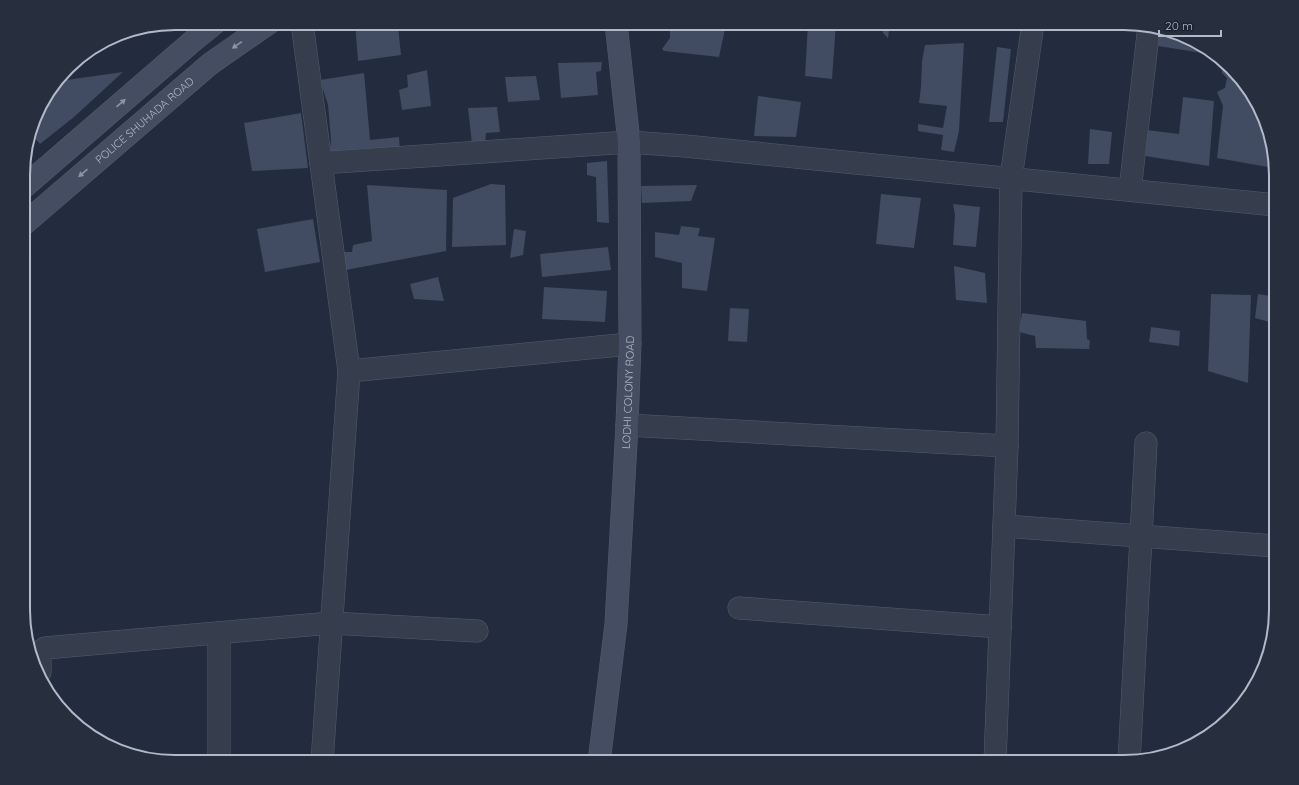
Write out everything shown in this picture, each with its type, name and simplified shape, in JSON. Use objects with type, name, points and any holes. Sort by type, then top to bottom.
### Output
[{"type":"main road","points":[[30,182],[206,30]]},
{"type":"main road","name":"POLICE SHUHADA ROAD","points":[[30,219],[210,64],[259,30]]},
{"type":"main road","name":"LODHI COLONY ROAD","points":[[600,755],[616,624],[630,344],[629,142],[617,30]]},
{"type":"street","points":[[303,30],[349,371],[322,755]]},
{"type":"street","points":[[995,755],[1004,526],[1011,178],[1032,30]]},
{"type":"street","points":[[1130,190],[1148,32]]},
{"type":"street","points":[[321,163],[629,142],[1011,178],[1269,205]]},
{"type":"street","points":[[349,371],[630,344]]},
{"type":"street","points":[[627,425],[1006,446]]},
{"type":"street","points":[[1129,755],[1146,443]]},
{"type":"street","points":[[1004,526],[1269,545]]},
{"type":"street","points":[[739,608],[1000,627]]},
{"type":"street","points":[[40,662],[40,653],[45,648],[331,623],[477,631]]},
{"type":"street","points":[[219,633],[219,755]]},
{"type":"building","points":[[356,30],[398,30],[401,55],[358,61]]},
{"type":"building","points":[[670,30],[725,30],[719,57],[664,51],[662,49],[670,38]]},
{"type":"building","points":[[808,30],[836,30],[832,79],[805,76]]},
{"type":"building","points":[[883,30],[889,30],[888,38],[883,33]]},
{"type":"building","points":[[1159,34],[1179,41],[1204,53],[1158,46]]},
{"type":"building","points":[[964,43],[959,131],[954,152],[941,150],[943,135],[918,131],[918,124],[943,128],[947,106],[919,103],[922,61],[925,45]]},
{"type":"building","points":[[997,47],[1011,49],[1003,122],[989,122]]},
{"type":"building","points":[[602,62],[601,71],[596,72],[598,95],[561,98],[558,63]]},
{"type":"building","points":[[1222,68],[1245,94],[1254,111],[1264,137],[1269,167],[1217,158],[1223,106],[1217,92],[1225,88],[1227,78],[1222,73]]},
{"type":"building","points":[[427,70],[431,106],[402,110],[399,90],[408,87],[407,75]]},
{"type":"building","points":[[123,72],[74,117],[40,144],[35,138],[41,120],[49,102],[65,80]]},
{"type":"building","points":[[364,73],[370,140],[399,137],[400,152],[329,158],[331,140],[328,105],[320,80]]},
{"type":"building","points":[[536,76],[540,100],[508,102],[505,77]]},
{"type":"building","points":[[758,96],[801,102],[796,137],[754,136]]},
{"type":"building","points":[[1183,97],[1214,101],[1209,166],[1145,156],[1147,130],[1179,134]]},
{"type":"building","points":[[497,107],[500,132],[486,133],[485,144],[472,144],[468,108]]},
{"type":"building","points":[[301,113],[308,168],[252,171],[244,123]]},
{"type":"building","points":[[1090,129],[1112,132],[1109,164],[1088,164]]},
{"type":"building","points":[[607,161],[609,223],[597,222],[596,177],[587,175],[587,163]]},
{"type":"building","points":[[491,184],[505,185],[506,245],[452,247],[453,198]]},
{"type":"building","points":[[367,185],[447,190],[446,251],[346,270],[343,252],[352,252],[353,245],[372,241]]},
{"type":"building","points":[[697,185],[691,201],[642,203],[641,186]]},
{"type":"building","points":[[881,194],[921,198],[914,248],[876,244]]},
{"type":"building","points":[[953,204],[980,207],[976,247],[953,245],[955,215]]},
{"type":"building","points":[[313,219],[320,262],[265,272],[257,229]]},
{"type":"building","points":[[681,226],[700,228],[698,236],[715,238],[707,291],[682,288],[682,263],[655,257],[655,232],[679,235]]},
{"type":"building","points":[[514,229],[526,231],[523,255],[510,258]]},
{"type":"building","points":[[608,247],[611,270],[542,277],[540,254]]},
{"type":"building","points":[[954,266],[985,273],[987,303],[956,300]]},
{"type":"building","points":[[438,277],[444,301],[414,299],[410,284]]},
{"type":"building","points":[[544,287],[607,291],[605,322],[542,319]]},
{"type":"building","points":[[1211,294],[1251,295],[1248,383],[1208,371]]},
{"type":"building","points":[[1258,294],[1269,296],[1269,322],[1255,318]]},
{"type":"building","points":[[730,308],[749,309],[747,342],[728,341]]},
{"type":"building","points":[[1022,313],[1086,321],[1087,339],[1090,341],[1089,349],[1036,348],[1035,336],[1019,332]]},
{"type":"building","points":[[1151,327],[1180,331],[1179,346],[1149,342]]}]
